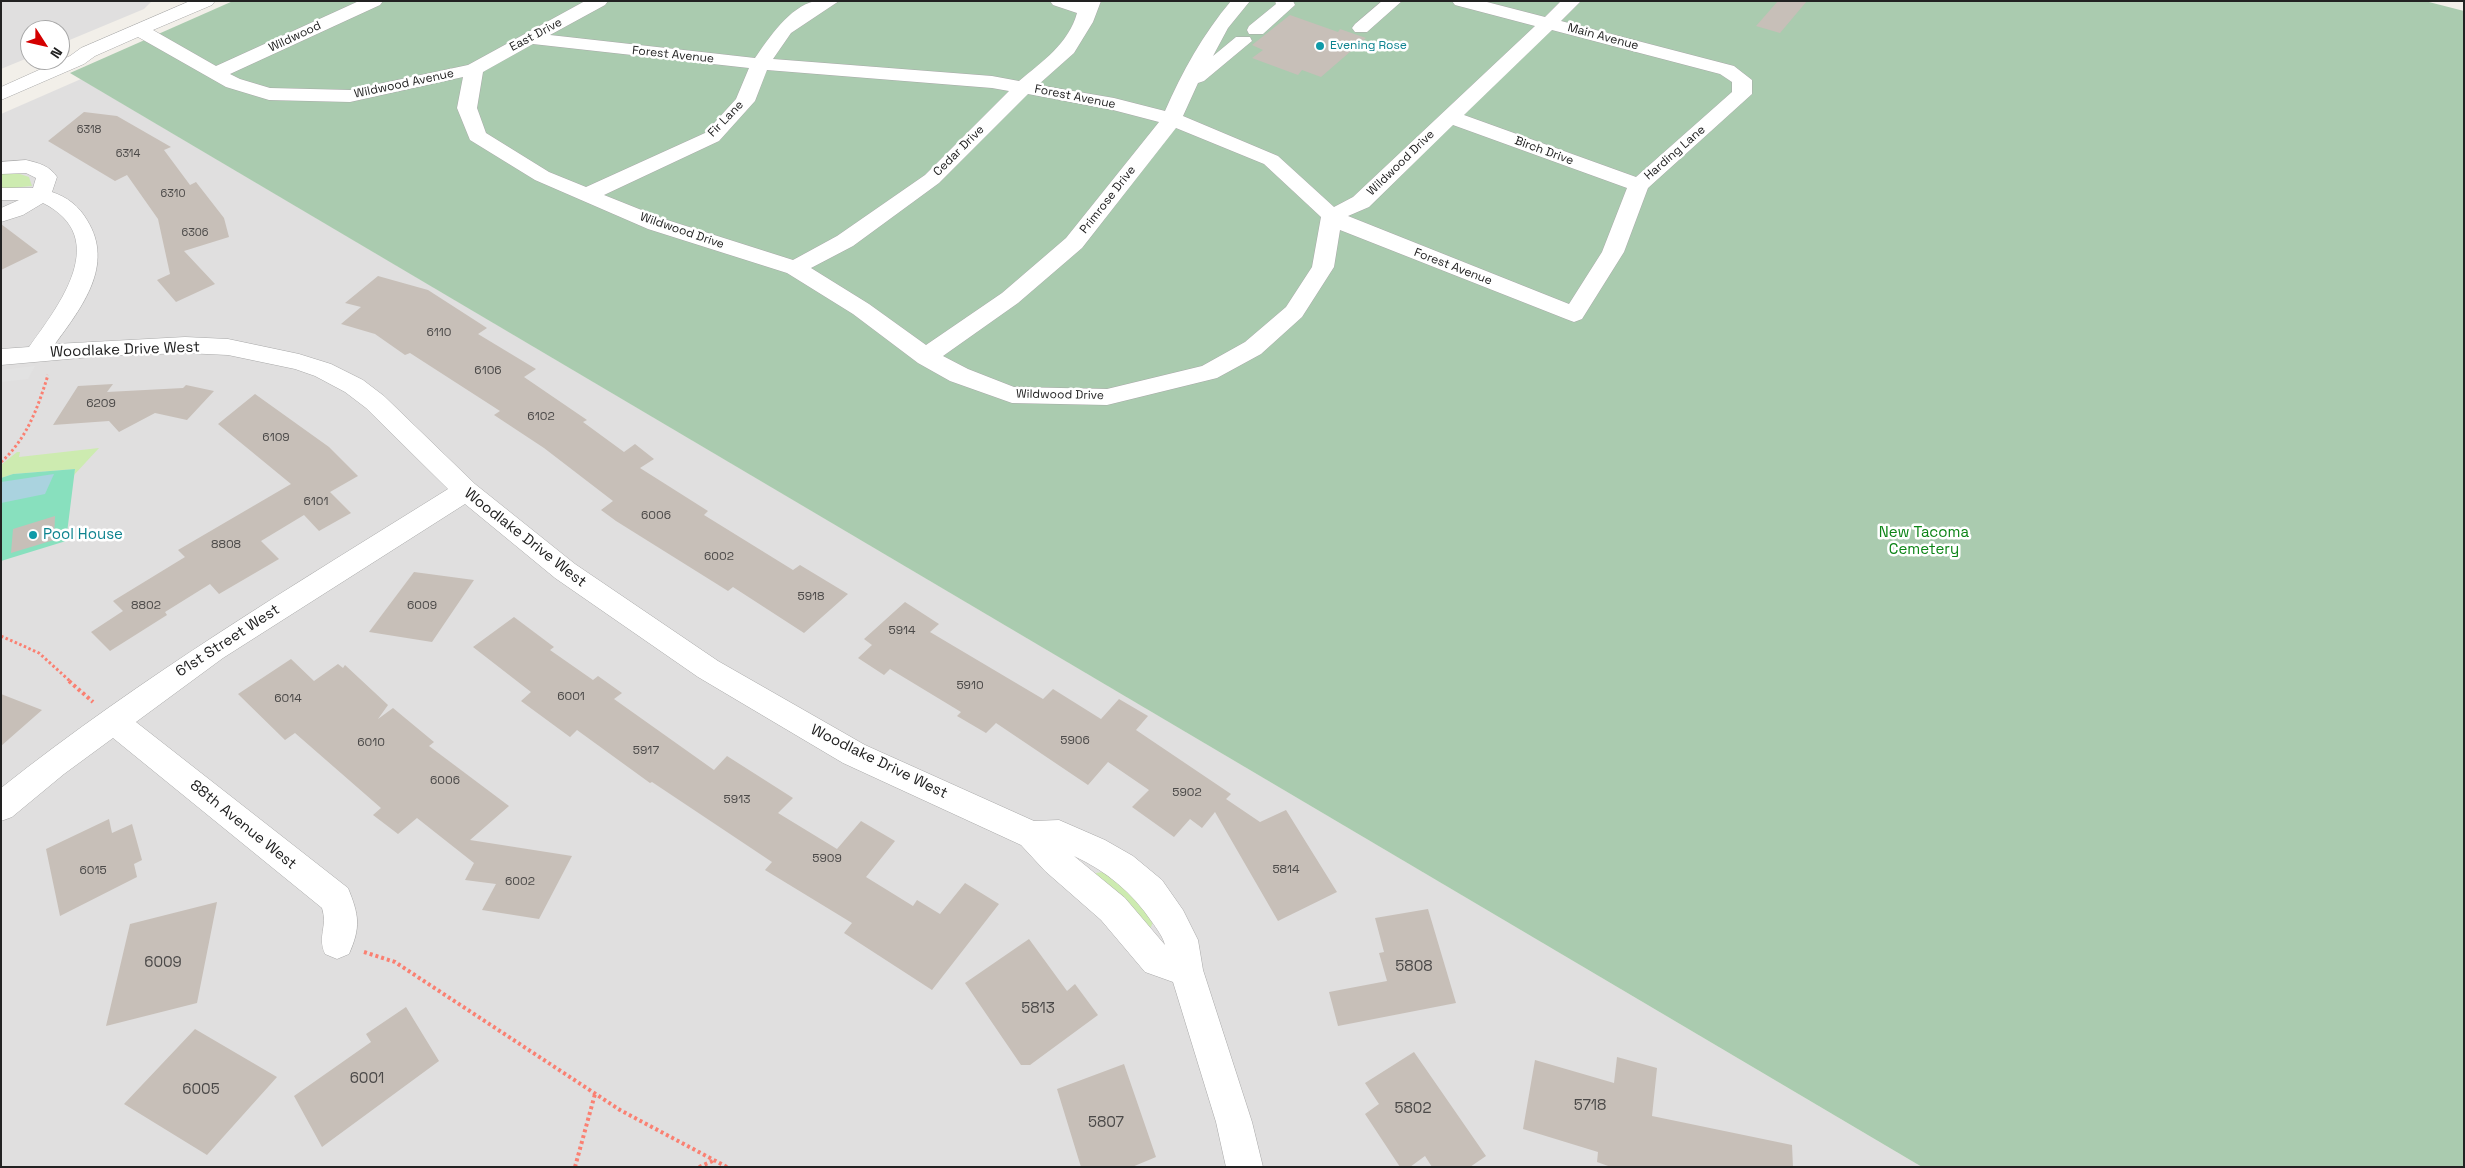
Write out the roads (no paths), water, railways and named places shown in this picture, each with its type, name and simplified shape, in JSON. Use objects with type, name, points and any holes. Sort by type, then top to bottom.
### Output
[{"type":"street","name":"Wildwood","points":[[216,74],[374,1]]},
{"type":"street","name":"East Drive","points":[[474,69],[599,1]]},
{"type":"street","name":"Fir Lane","points":[[586,194],[712,137],[745,101],[760,64],[785,29],[812,10],[830,1]]},
{"type":"street","points":[[1059,1],[1089,6]]},
{"type":"street","name":"Primrose Drive","points":[[926,357],[1010,298],[1074,243],[1172,119],[1186,86],[1220,26],[1241,1]]},
{"type":"street","points":[[1186,86],[1286,5],[1284,1]]},
{"type":"street","points":[[1360,28],[1394,1]]},
{"type":"street","name":"Main Avenue","points":[[1461,1],[1727,70],[1742,80]]},
{"type":"street","name":"Wildwood Drive","points":[[474,69],[467,108],[477,136],[542,176],[656,224],[795,268],[861,309],[926,357],[959,375],[1012,395],[1107,397],[1209,372],[1253,348],[1294,312],[1322,267],[1332,216],[1361,202],[1572,1]]},
{"type":"street","points":[[1,94],[78,60],[88,52],[203,2]]},
{"type":"street","name":"Cedar Drive","points":[[795,268],[845,241],[932,179],[1024,87],[1068,49],[1084,22],[1089,6]]},
{"type":"street","name":"Wildwood Avenue","points":[[139,30],[233,83],[269,94],[350,96],[474,69]]},
{"type":"street","name":"Forest Avenue","points":[[528,38],[760,64],[992,82],[1114,104],[1172,119],[1271,160],[1332,216],[1352,227],[1574,314]]},
{"type":"street","points":[[70,53],[88,52]]},
{"type":"street","points":[[1,80],[24,70]]},
{"type":"street","name":"Harding Lane","points":[[1574,314],[1613,252],[1639,184],[1742,94],[1742,80]]},
{"type":"street","name":"Birch Drive","points":[[1450,117],[1639,184]]},
{"type":"street","points":[[1,168],[31,167],[41,171],[46,177],[46,185],[40,194],[28,203],[1,216]]},
{"type":"street","points":[[1,194],[40,194],[69,210],[84,227],[88,265],[80,287],[48,352]]},
{"type":"street","name":"Woodlake Drive West","points":[[1,358],[48,352],[185,345],[228,347],[299,362],[323,370],[354,386],[375,402],[466,491],[565,571],[633,620],[708,669],[854,754],[1032,835],[1056,861],[1113,909],[1157,961],[1186,970],[1234,1122],[1245,1167]]},
{"type":"street","name":"61st Street West","points":[[1,807],[53,765],[213,650],[466,491]]},
{"type":"street","name":"88th Avenue West","points":[[114,722],[336,899],[342,919],[337,943]]},
{"type":"water","points":[[54,474],[45,494],[1,503],[1,482]]},
{"type":"place","name":"Evening Rose","points":[[1320,46]]},
{"type":"place","name":"Pool House","points":[[33,535]]},
{"type":"park label","name":"New Tacoma Cemetery","points":[[1924,542]]}]
